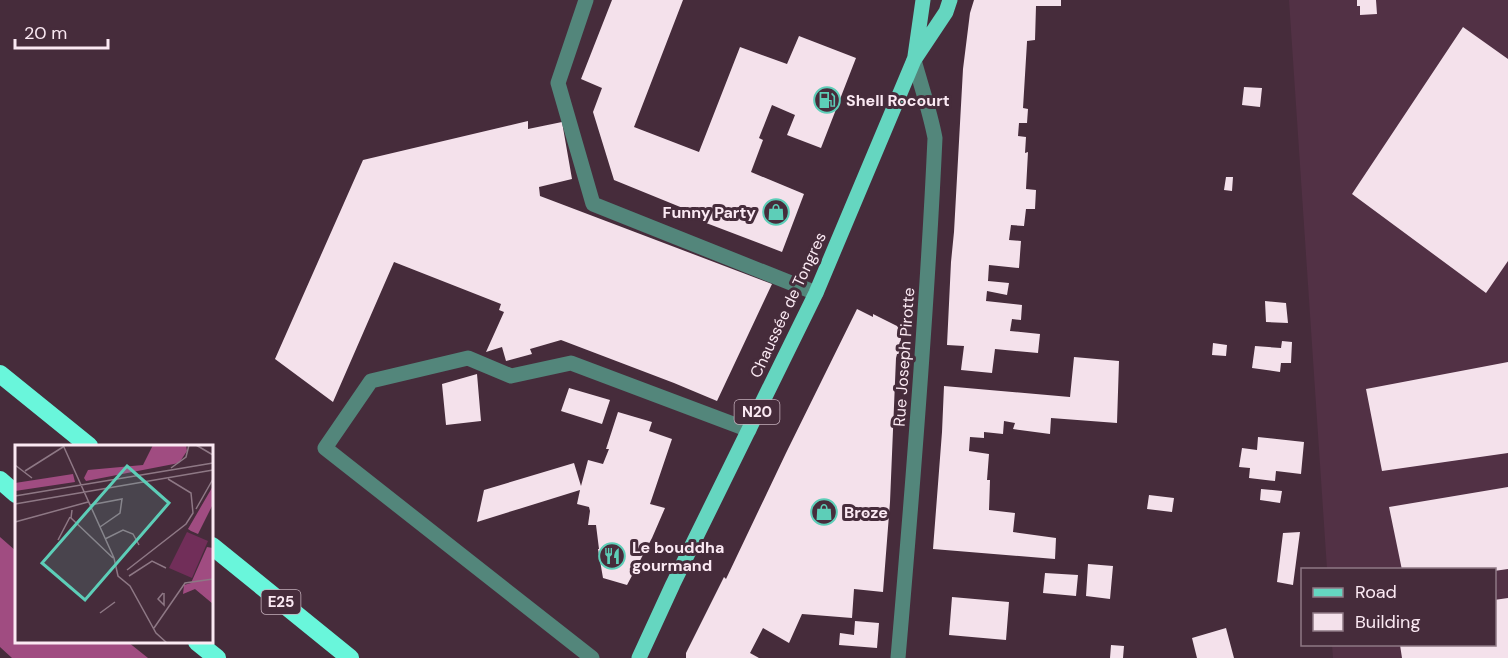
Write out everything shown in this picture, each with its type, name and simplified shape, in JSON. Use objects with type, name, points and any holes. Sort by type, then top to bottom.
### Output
[{"type":"highway","points":[[0,374],[87,445]]},
{"type":"highway","points":[[0,480],[15,493]]},
{"type":"highway","name":"E25","points":[[213,547],[350,658]]},
{"type":"highway","points":[[198,643],[217,658]]},
{"type":"main road","name":"Chaussée de Tongres","points":[[914,60],[923,0]]},
{"type":"main road","name":"Chaussée de Tongres","points":[[639,658],[816,293],[914,60],[946,12],[950,0]]},
{"type":"street","points":[[586,0],[558,83],[593,204],[816,293]]},
{"type":"street","name":"Rue Joseph Pirotte","points":[[898,658],[925,337],[935,138],[914,60]]},
{"type":"street","points":[[592,658],[325,448],[371,381],[468,358],[511,376],[571,363],[749,430]]},
{"type":"shaded area","points":[[1289,0],[1508,0],[1508,658],[1333,658],[1332,646],[1496,646],[1496,568],[1327,568]]},
{"type":"shaded area","points":[[0,537],[15,550],[15,643],[129,643],[148,658],[12,658],[0,647]]},
{"type":"building","points":[[612,0],[683,0],[634,127],[699,152],[740,47],[787,64],[799,36],[856,58],[821,148],[787,135],[795,115],[772,105],[759,138],[763,140],[751,172],[804,194],[782,252],[693,218],[695,213],[614,180],[593,112],[602,88],[581,79]]},
{"type":"building","points":[[974,0],[1061,0],[1061,6],[1036,6],[1035,40],[1027,41],[1023,108],[1028,109],[1027,123],[1019,123],[1018,136],[1026,137],[1025,153],[1028,152],[1026,189],[1036,190],[1035,209],[1026,209],[1024,226],[1011,225],[1009,240],[1021,241],[1019,268],[989,265],[988,281],[1009,283],[1007,295],[987,291],[986,301],[1022,305],[1021,320],[1012,319],[1010,331],[1040,334],[1038,353],[995,349],[992,373],[961,370],[964,346],[947,345],[963,69],[970,13]]},
{"type":"building","points":[[1357,0],[1376,0],[1377,14],[1360,15]]},
{"type":"building","points":[[1463,27],[1508,59],[1508,261],[1486,293],[1352,194]]},
{"type":"building","points":[[1244,87],[1262,88],[1260,107],[1242,105]]},
{"type":"building","points":[[528,121],[528,129],[562,122],[572,179],[539,187],[540,196],[772,284],[717,401],[561,340],[530,349],[532,354],[506,361],[502,347],[486,352],[504,312],[499,310],[501,304],[394,262],[333,402],[275,359],[363,160]]},
{"type":"building","points":[[1226,177],[1233,177],[1232,191],[1224,190]]},
{"type":"building","points":[[1265,301],[1286,303],[1288,323],[1266,322]]},
{"type":"building","points":[[857,309],[899,327],[901,336],[900,354],[897,354],[896,358],[890,502],[883,592],[854,589],[852,618],[802,614],[789,643],[763,628],[750,653],[759,658],[686,658],[686,653],[724,577],[726,579]]},
{"type":"building","points":[[1282,341],[1292,342],[1291,363],[1281,363],[1280,372],[1252,368],[1255,346],[1281,348]]},
{"type":"building","points":[[1213,343],[1227,345],[1226,356],[1212,355]]},
{"type":"building","points":[[1074,357],[1119,361],[1117,423],[1051,418],[1050,434],[1013,429],[1015,423],[1004,421],[1003,434],[984,432],[984,438],[970,437],[969,451],[989,454],[987,480],[990,480],[989,510],[1015,513],[1013,532],[1056,538],[1055,559],[933,549],[944,386],[1070,397]]},
{"type":"building","points":[[1508,362],[1508,453],[1382,471],[1366,389]]},
{"type":"building","points":[[477,374],[481,421],[446,425],[442,384]]},
{"type":"building","points":[[569,388],[610,400],[602,424],[561,411]]},
{"type":"building","points":[[618,412],[652,422],[649,431],[672,439],[650,504],[665,508],[627,585],[603,578],[596,525],[588,525],[589,507],[577,504],[580,490],[477,522],[484,490],[574,463],[581,486],[588,460],[603,464]]},
{"type":"building","points":[[1258,437],[1304,442],[1301,474],[1276,471],[1275,481],[1249,478],[1250,468],[1239,467],[1242,448],[1257,450]]},
{"type":"building","points":[[1508,487],[1508,569],[1496,571],[1496,568],[1402,568],[1389,507]]},
{"type":"building","points":[[1261,489],[1282,491],[1280,503],[1260,500]]},
{"type":"building","points":[[1149,495],[1174,498],[1172,512],[1147,509]]},
{"type":"building","points":[[1300,532],[1293,585],[1277,582],[1283,533]]},
{"type":"building","points":[[1088,564],[1113,566],[1110,599],[1086,596]]},
{"type":"building","points":[[1045,573],[1078,575],[1076,596],[1043,593]]},
{"type":"building","points":[[952,597],[1009,602],[1006,640],[949,635]]},
{"type":"building","points":[[1508,598],[1508,658],[1402,658],[1400,646],[1496,646],[1496,600]]},
{"type":"building","points":[[855,621],[879,623],[877,648],[839,645],[840,633],[854,635]]},
{"type":"building","points":[[1226,628],[1234,658],[1197,658],[1192,638]]},
{"type":"building","points":[[1111,645],[1124,646],[1123,658],[1110,658]]},
{"type":"place","name":"Shell Rocourt","points":[[827,100]]},
{"type":"place","name":"Funny Party","points":[[776,212]]},
{"type":"place","name":"Broze","points":[[824,512]]},
{"type":"place","name":"Le bouddha gourmand","points":[[612,556]]}]
